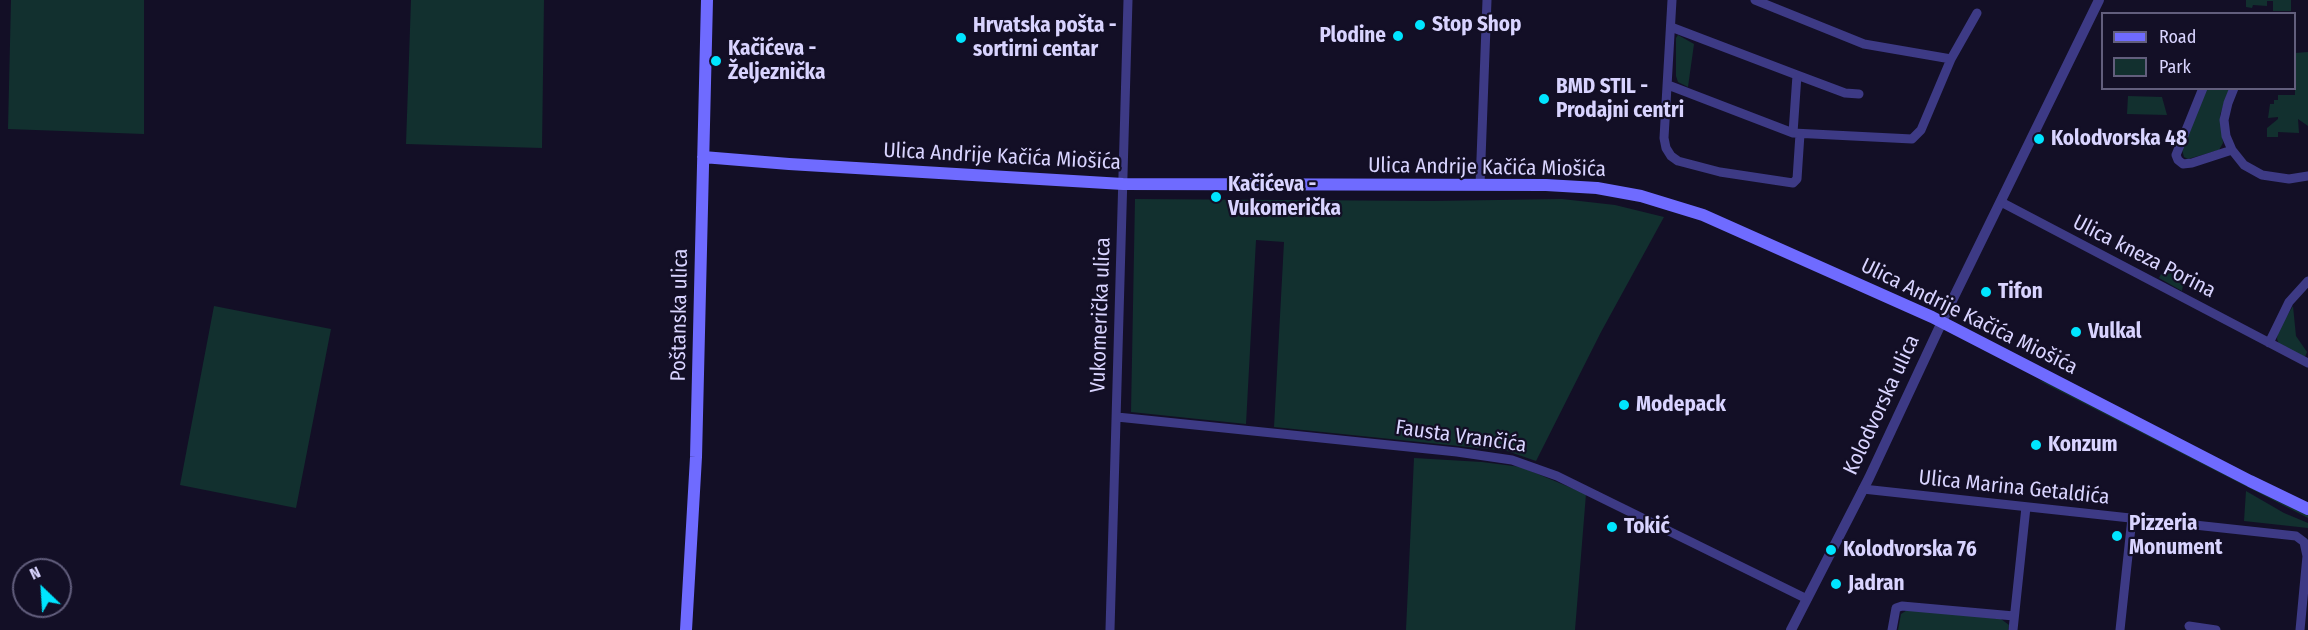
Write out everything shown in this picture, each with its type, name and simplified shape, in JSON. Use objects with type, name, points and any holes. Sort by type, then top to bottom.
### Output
[{"type":"main road","name":"Poštanska ulica","points":[[686,630],[696,457],[707,0]]},
{"type":"main road","name":"Ulica Andrije Kačića Miošića","points":[[703,157],[1123,184],[1579,186],[1618,191],[1673,205],[1745,233],[1942,322],[2308,509]]},
{"type":"street","name":"Vukomerička ulica","points":[[1110,630],[1128,0]]},
{"type":"street","points":[[1480,185],[1487,0]]},
{"type":"street","points":[[1672,0],[1664,144],[1671,156],[1678,161],[1720,172],[1793,183],[1797,179],[1797,75]]},
{"type":"street","points":[[1755,0],[1864,44],[1951,59]]},
{"type":"street","name":"Kolodvorska ulica","points":[[1791,630],[1863,489],[2098,0]]},
{"type":"street","points":[[1668,85],[1797,134],[1906,139],[1919,134],[1951,59],[1977,13]]},
{"type":"street","points":[[1671,27],[1845,93],[1859,94]]},
{"type":"street","points":[[2202,90],[2177,158],[2180,163],[2187,164],[2232,150]]},
{"type":"street","points":[[2233,90],[2224,120],[2226,136],[2232,150],[2244,165],[2262,175],[2289,179],[2308,176]]},
{"type":"street","name":"Ulica kneza Porina","points":[[2001,202],[2308,363]]},
{"type":"street","points":[[2269,343],[2289,302],[2308,281]]},
{"type":"street","name":"Fausta Vrančića","points":[[1117,417],[1457,452],[1512,460],[1557,476],[1807,599]]},
{"type":"street","name":"Ulica Marina Getaldića","points":[[1863,489],[2296,537],[2303,541],[2307,556],[2300,630]]},
{"type":"street","points":[[2013,630],[2026,507]]},
{"type":"street","points":[[2120,630],[2132,518]]},
{"type":"street","points":[[1892,630],[1896,608],[1902,606],[2014,616]]},
{"type":"street","points":[[2189,626],[2216,630]]},
{"type":"green space","points":[[11,0],[144,0],[144,134],[8,129]]},
{"type":"green space","points":[[411,0],[544,0],[542,148],[406,144]]},
{"type":"green space","points":[[2246,0],[2291,0],[2291,11],[2273,11],[2273,1],[2267,1],[2267,6],[2246,7]]},
{"type":"green space","points":[[1678,35],[1694,44],[1688,87],[1678,82],[1676,76],[1676,38]]},
{"type":"green space","points":[[2308,52],[2308,126],[2298,119],[2299,133],[2278,132],[2278,137],[2267,137],[2267,128],[2278,119],[2278,117],[2268,118],[2270,104],[2278,100],[2278,95],[2295,95],[2296,53]]},
{"type":"green space","points":[[2206,90],[2229,90],[2220,115],[2223,143],[2219,150],[2188,159],[2184,157],[2182,150]]},
{"type":"green space","points":[[2128,96],[2162,97],[2167,115],[2127,114]]},
{"type":"green space","points":[[1135,199],[1432,201],[1562,199],[1615,205],[1664,217],[1601,332],[1536,461],[1507,451],[1274,427],[1284,242],[1256,240],[1246,424],[1131,412]]},
{"type":"green space","points":[[2177,273],[2184,280],[2182,291],[2159,278],[2161,274]]},
{"type":"green space","points":[[214,306],[331,329],[296,508],[180,485]]},
{"type":"green space","points":[[2293,306],[2296,336],[2307,352],[2305,357],[2279,344],[2277,339],[2278,330]]},
{"type":"green space","points":[[2038,380],[2308,514],[2308,518]]},
{"type":"green space","points":[[1414,458],[1521,467],[1586,494],[1575,630],[1406,630]]},
{"type":"green space","points":[[2246,491],[2284,513],[2308,523],[2308,528],[2244,521]]},
{"type":"green space","points":[[1909,609],[2001,619],[2009,625],[2008,630],[1898,630],[1901,614]]},
{"type":"place","name":"Stop Shop","points":[[1420,25]]},
{"type":"place","name":"Plodine","points":[[1398,36]]},
{"type":"place","name":"Hrvatska pošta - sortirni centar","points":[[961,38]]},
{"type":"place","name":"Kačićeva - Željeznička","points":[[716,61]]},
{"type":"place","name":"BMD STIL - Prodajni centri","points":[[1544,99]]},
{"type":"place","name":"Kolodvorska 48","points":[[2039,139]]},
{"type":"place","name":"Kačićeva - Vukomerička","points":[[1216,197]]},
{"type":"place","name":"Tifon","points":[[1986,292]]},
{"type":"place","name":"Vulkal","points":[[2076,332]]},
{"type":"place","name":"Modepack","points":[[1624,405]]},
{"type":"place","name":"Konzum","points":[[2036,445]]},
{"type":"place","name":"Tokić","points":[[1612,527]]},
{"type":"place","name":"Pizzeria Monument","points":[[2117,536]]},
{"type":"place","name":"Kolodvorska 76","points":[[1831,550]]},
{"type":"place","name":"Jadran","points":[[1836,584]]}]
